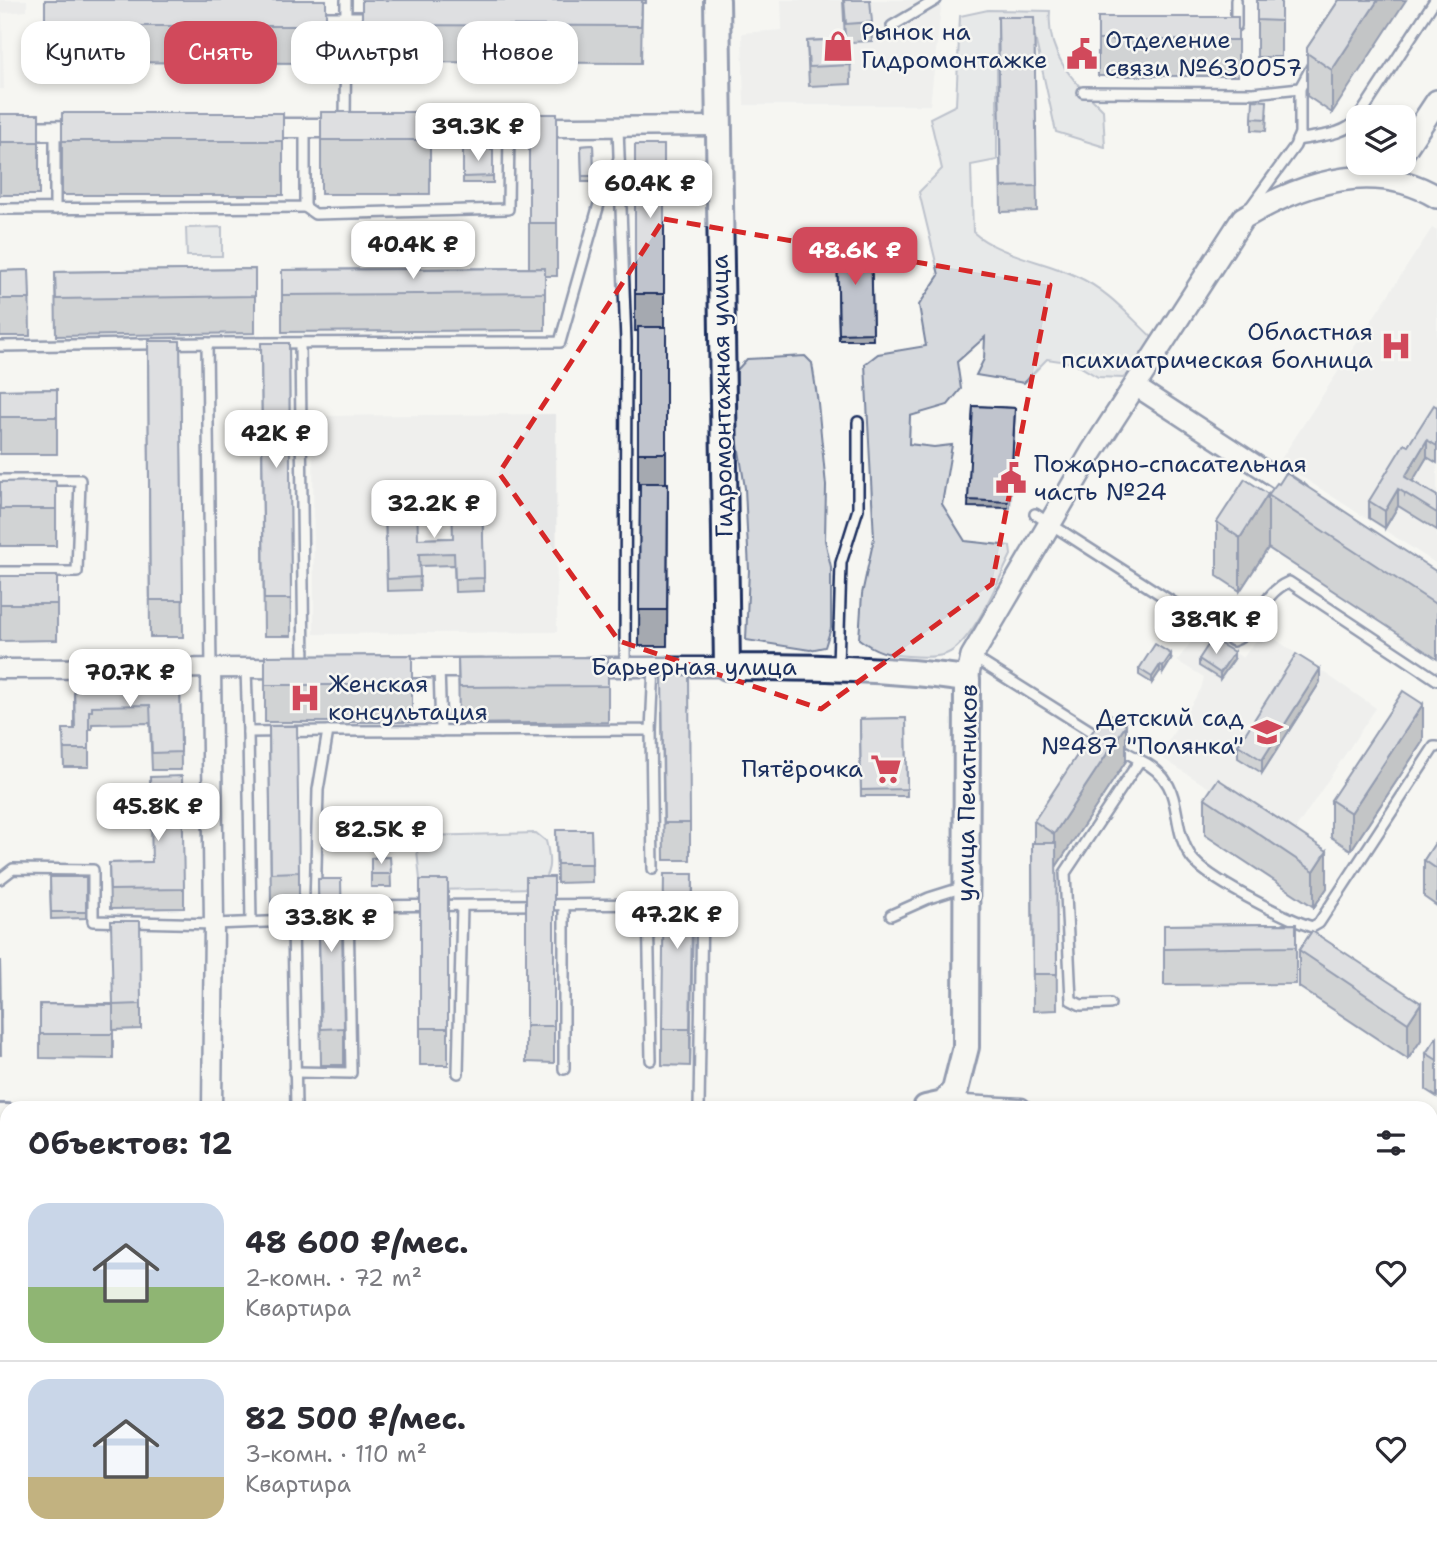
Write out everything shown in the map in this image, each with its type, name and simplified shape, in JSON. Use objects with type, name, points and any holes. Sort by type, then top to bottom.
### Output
[{"type":"main road","name":"Гидромонтажная улица","points":[[717,0],[727,667]]},
{"type":"main road","name":"Барьерная улица","points":[[727,667],[918,672],[969,668]]},
{"type":"main road","name":"улица Печатников","points":[[944,1101],[958,1082],[966,1047],[969,668]]},
{"type":"street","points":[[1416,133],[1437,101]]},
{"type":"street","points":[[386,128],[719,125]]},
{"type":"street","points":[[235,128],[351,128]]},
{"type":"street","points":[[0,131],[96,130]]},
{"type":"street","name":"улица Печатников","points":[[969,668],[1042,518],[1135,386],[1243,218],[1278,197],[1364,175]]},
{"type":"street","points":[[1400,175],[1437,197]]},
{"type":"street","points":[[1135,386],[1311,501]]},
{"type":"street","points":[[372,668],[505,667]]},
{"type":"street","name":"Барьерная улица","points":[[572,667],[727,667]]},
{"type":"street","points":[[211,668],[215,924],[212,1101]]},
{"type":"street","points":[[0,669],[311,668]]},
{"type":"lane","points":[[346,0],[351,128]]},
{"type":"lane","points":[[892,26],[936,0]]},
{"type":"lane","points":[[1236,0],[1237,39]]},
{"type":"lane","points":[[1366,105],[1435,0]]},
{"type":"lane","points":[[304,18],[387,16]]},
{"type":"lane","points":[[1243,218],[1297,140],[1300,88],[1318,55]]},
{"type":"lane","points":[[1083,92],[1253,93],[1300,88]]},
{"type":"lane","points":[[305,128],[305,206]]},
{"type":"lane","points":[[0,209],[305,206],[315,214],[508,209],[509,128]]},
{"type":"lane","points":[[618,128],[626,342],[625,667]]},
{"type":"lane","points":[[1297,140],[1346,129]]},
{"type":"lane","points":[[55,131],[55,209]]},
{"type":"lane","points":[[0,346],[560,342],[601,197],[619,159]]},
{"type":"lane","points":[[207,343],[211,668]]},
{"type":"lane","points":[[300,344],[311,668]]},
{"type":"lane","points":[[838,668],[841,563],[858,509],[859,422]]},
{"type":"lane","points":[[0,480],[80,480],[78,572],[0,572]]},
{"type":"lane","points":[[1042,518],[1156,594],[1233,641],[1245,636],[1274,588],[1289,582],[1437,680]]},
{"type":"lane","points":[[653,869],[651,730],[654,667]]},
{"type":"lane","points":[[246,668],[251,922]]},
{"type":"lane","points":[[439,668],[441,731]]},
{"type":"lane","points":[[969,668],[1159,769],[1167,780],[1189,854],[1200,869],[1293,921],[1312,927],[1320,923],[1434,747],[1437,747]]},
{"type":"lane","points":[[248,732],[651,730]]},
{"type":"lane","points":[[328,731],[318,790],[315,906],[702,904],[699,1101]]},
{"type":"lane","points":[[1110,1004],[1081,1005],[1071,1000],[1065,873],[1140,760]]},
{"type":"lane","points":[[0,879],[13,869],[93,870],[93,920],[215,924],[293,921],[296,1101]]},
{"type":"lane","points":[[891,915],[929,898],[966,887]]},
{"type":"lane","points":[[648,904],[651,1060]]},
{"type":"lane","points":[[294,1072],[351,1073],[348,906]]},
{"type":"lane","points":[[458,1073],[462,906]]},
{"type":"lane","points":[[564,906],[564,1069]]},
{"type":"highlighted area","points":[[664,219],[1050,285],[992,584],[821,709],[619,641],[499,473]]},
{"type":"shaded area","points":[[0,0],[27,0],[27,11],[2,13],[4,89],[0,89]]},
{"type":"shaded area","name":"Рынок на Гидромонтажке","points":[[781,0],[942,0],[930,105],[744,105],[742,33],[782,30]]},
{"type":"shaded area","points":[[988,10],[1050,11],[1050,27],[1057,54],[1072,78],[1103,110],[1105,147],[1056,132],[1035,37],[997,40],[997,160],[971,165],[973,232],[995,246],[1088,282],[1118,304],[1155,340],[1147,359],[1123,378],[1098,377],[1074,363],[1047,359],[1024,383],[976,375],[984,359],[985,337],[957,362],[961,389],[948,405],[910,416],[909,444],[934,447],[952,445],[942,504],[965,541],[1010,546],[1011,555],[984,610],[966,638],[956,648],[937,656],[894,655],[882,652],[859,639],[862,594],[874,538],[865,364],[878,354],[926,346],[919,305],[939,275],[919,192],[942,169],[930,118],[956,105],[960,16]]},
{"type":"shaded area","points":[[222,227],[222,256],[187,256],[186,228]]},
{"type":"shaded area","name":"Областная психиатрическая болница","points":[[1432,228],[1437,231],[1437,564],[1279,462]]},
{"type":"shaded area","points":[[805,356],[812,363],[818,403],[826,486],[825,540],[831,567],[831,628],[825,647],[810,650],[746,640],[749,570],[745,488],[735,425],[737,370],[747,359]]},
{"type":"shaded area","points":[[556,414],[557,632],[314,634],[313,416]]},
{"type":"shaded area","name":"Детский сад №487 \"Полянка\"","points":[[1200,630],[1243,658],[1263,631],[1376,708],[1289,839],[1159,756],[1201,689],[1204,677],[1177,661]]},
{"type":"shaded area","points":[[536,833],[546,841],[549,868],[545,879],[535,888],[432,890],[420,880],[417,850],[425,836]]},
{"type":"building","points":[[45,0],[326,0],[326,21],[291,21],[291,26],[277,26],[277,21],[164,21],[164,26],[150,26],[150,21],[45,21]]},
{"type":"building","points":[[362,0],[642,0],[641,26],[578,26],[578,21],[457,21],[457,25],[443,25],[443,21],[362,21]]},
{"type":"building","points":[[844,0],[870,0],[872,22],[846,24]]},
{"type":"building","points":[[1257,0],[1281,0],[1281,21],[1257,20]]},
{"type":"building","points":[[1339,0],[1378,0],[1332,70],[1307,53],[1307,48]]},
{"type":"building","points":[[998,17],[1034,17],[1037,186],[1001,187]]},
{"type":"building","points":[[1098,17],[1238,17],[1238,40],[1098,40]]},
{"type":"building","points":[[850,39],[851,65],[809,67],[807,41]]},
{"type":"building","points":[[1253,100],[1267,101],[1266,119],[1252,118]]},
{"type":"building","points":[[321,112],[430,112],[430,140],[321,140]]},
{"type":"building","points":[[62,113],[283,113],[283,141],[62,141]]},
{"type":"building","points":[[0,114],[39,114],[39,142],[0,142]]},
{"type":"building","points":[[529,114],[557,114],[557,223],[529,223]]},
{"type":"building","points":[[593,145],[594,176],[582,176],[581,146]]},
{"type":"building","points":[[635,145],[664,145],[664,294],[635,294]]},
{"type":"building","points":[[463,149],[493,149],[493,176],[463,177]]},
{"type":"building","points":[[871,241],[873,333],[839,334],[837,242]]},
{"type":"building","points":[[545,268],[545,293],[282,295],[282,270]]},
{"type":"building","points":[[255,269],[255,296],[56,299],[55,272]]},
{"type":"building","points":[[29,270],[30,299],[0,299],[0,271]]},
{"type":"building","points":[[638,327],[666,327],[666,453],[638,453]]},
{"type":"building","points":[[148,341],[180,341],[183,600],[150,600]]},
{"type":"building","points":[[261,343],[289,343],[291,599],[264,599]]},
{"type":"building","points":[[57,389],[57,417],[0,417],[0,390]]},
{"type":"building","points":[[1434,405],[1437,407],[1437,446],[1427,440],[1405,477],[1437,496],[1437,513],[1398,489],[1385,511],[1369,501],[1404,444],[1408,446]]},
{"type":"building","points":[[973,406],[1015,408],[1010,502],[968,500]]},
{"type":"building","points":[[1286,473],[1437,572],[1437,605],[1268,495]]},
{"type":"building","points":[[1245,479],[1268,494],[1240,538],[1217,522]]},
{"type":"building","points":[[56,481],[56,509],[0,509],[0,482]]},
{"type":"building","points":[[640,483],[668,483],[667,610],[639,610]]},
{"type":"building","points":[[482,500],[484,578],[455,579],[454,553],[419,554],[420,577],[387,579],[385,503],[417,502],[418,539],[453,538],[452,501]]},
{"type":"building","points":[[0,576],[57,576],[57,604],[0,604]]},
{"type":"building","points":[[1212,639],[1234,652],[1220,673],[1199,659]]},
{"type":"building","points":[[1155,644],[1171,654],[1152,677],[1139,669]]},
{"type":"building","points":[[1296,654],[1320,669],[1262,760],[1238,745]]},
{"type":"building","points":[[412,655],[412,685],[265,685],[265,656]]},
{"type":"building","points":[[608,657],[608,686],[459,687],[458,658]]},
{"type":"building","points":[[689,675],[690,823],[664,823],[662,676]]},
{"type":"building","points":[[180,679],[181,752],[152,753],[150,705],[92,706],[92,711],[89,711],[89,749],[64,749],[63,729],[75,729],[74,681]]},
{"type":"building","points":[[1403,691],[1423,704],[1351,813],[1331,800]]},
{"type":"building","points":[[1106,711],[1126,725],[1054,834],[1034,821]]},
{"type":"building","points":[[906,718],[907,789],[861,790],[860,719]]},
{"type":"building","points":[[269,726],[297,726],[299,872],[271,873]]},
{"type":"building","points":[[182,776],[184,889],[110,890],[109,863],[152,862],[150,777]]},
{"type":"building","points":[[1218,779],[1327,851],[1314,871],[1205,798]]},
{"type":"building","points":[[556,830],[591,830],[592,864],[557,864]]},
{"type":"building","points":[[1437,840],[1437,869],[1424,860]]},
{"type":"building","points":[[1032,843],[1056,843],[1057,974],[1033,974]]},
{"type":"building","points":[[390,857],[391,874],[371,874],[371,858]]},
{"type":"building","points":[[664,874],[693,874],[690,1029],[662,1029]]},
{"type":"building","points":[[50,877],[86,877],[86,912],[51,912]]},
{"type":"building","points":[[526,877],[554,877],[554,1026],[526,1026]]},
{"type":"building","points":[[318,879],[341,879],[344,1028],[321,1029]]},
{"type":"building","points":[[420,880],[448,880],[448,1028],[420,1028]]},
{"type":"building","points":[[111,921],[140,921],[141,1004],[113,1005]]},
{"type":"building","points":[[1296,924],[1296,947],[1164,949],[1164,925]]},
{"type":"building","points":[[1312,931],[1421,1003],[1408,1023],[1299,950]]},
{"type":"building","points":[[40,1004],[113,1005],[113,1034],[40,1034]]},
{"type":"building","points":[[1437,1037],[1437,1060],[1426,1053]]},
{"type":"place","name":"Рынок на Гидромонтажке","points":[[838,46]]},
{"type":"place","name":"Отделение связи №630057","points":[[1082,54]]},
{"type":"place","name":"Областная психиатрическая болница","points":[[1396,346]]},
{"type":"place","name":"Пожарно-спасательная часть №24","points":[[1011,478]]},
{"type":"place","name":"Женская консультация","points":[[305,698]]},
{"type":"place","name":"Детский сад №487 \"Полянка\"","points":[[1267,732]]},
{"type":"place","name":"Пятёрочка","points":[[886,769]]}]
